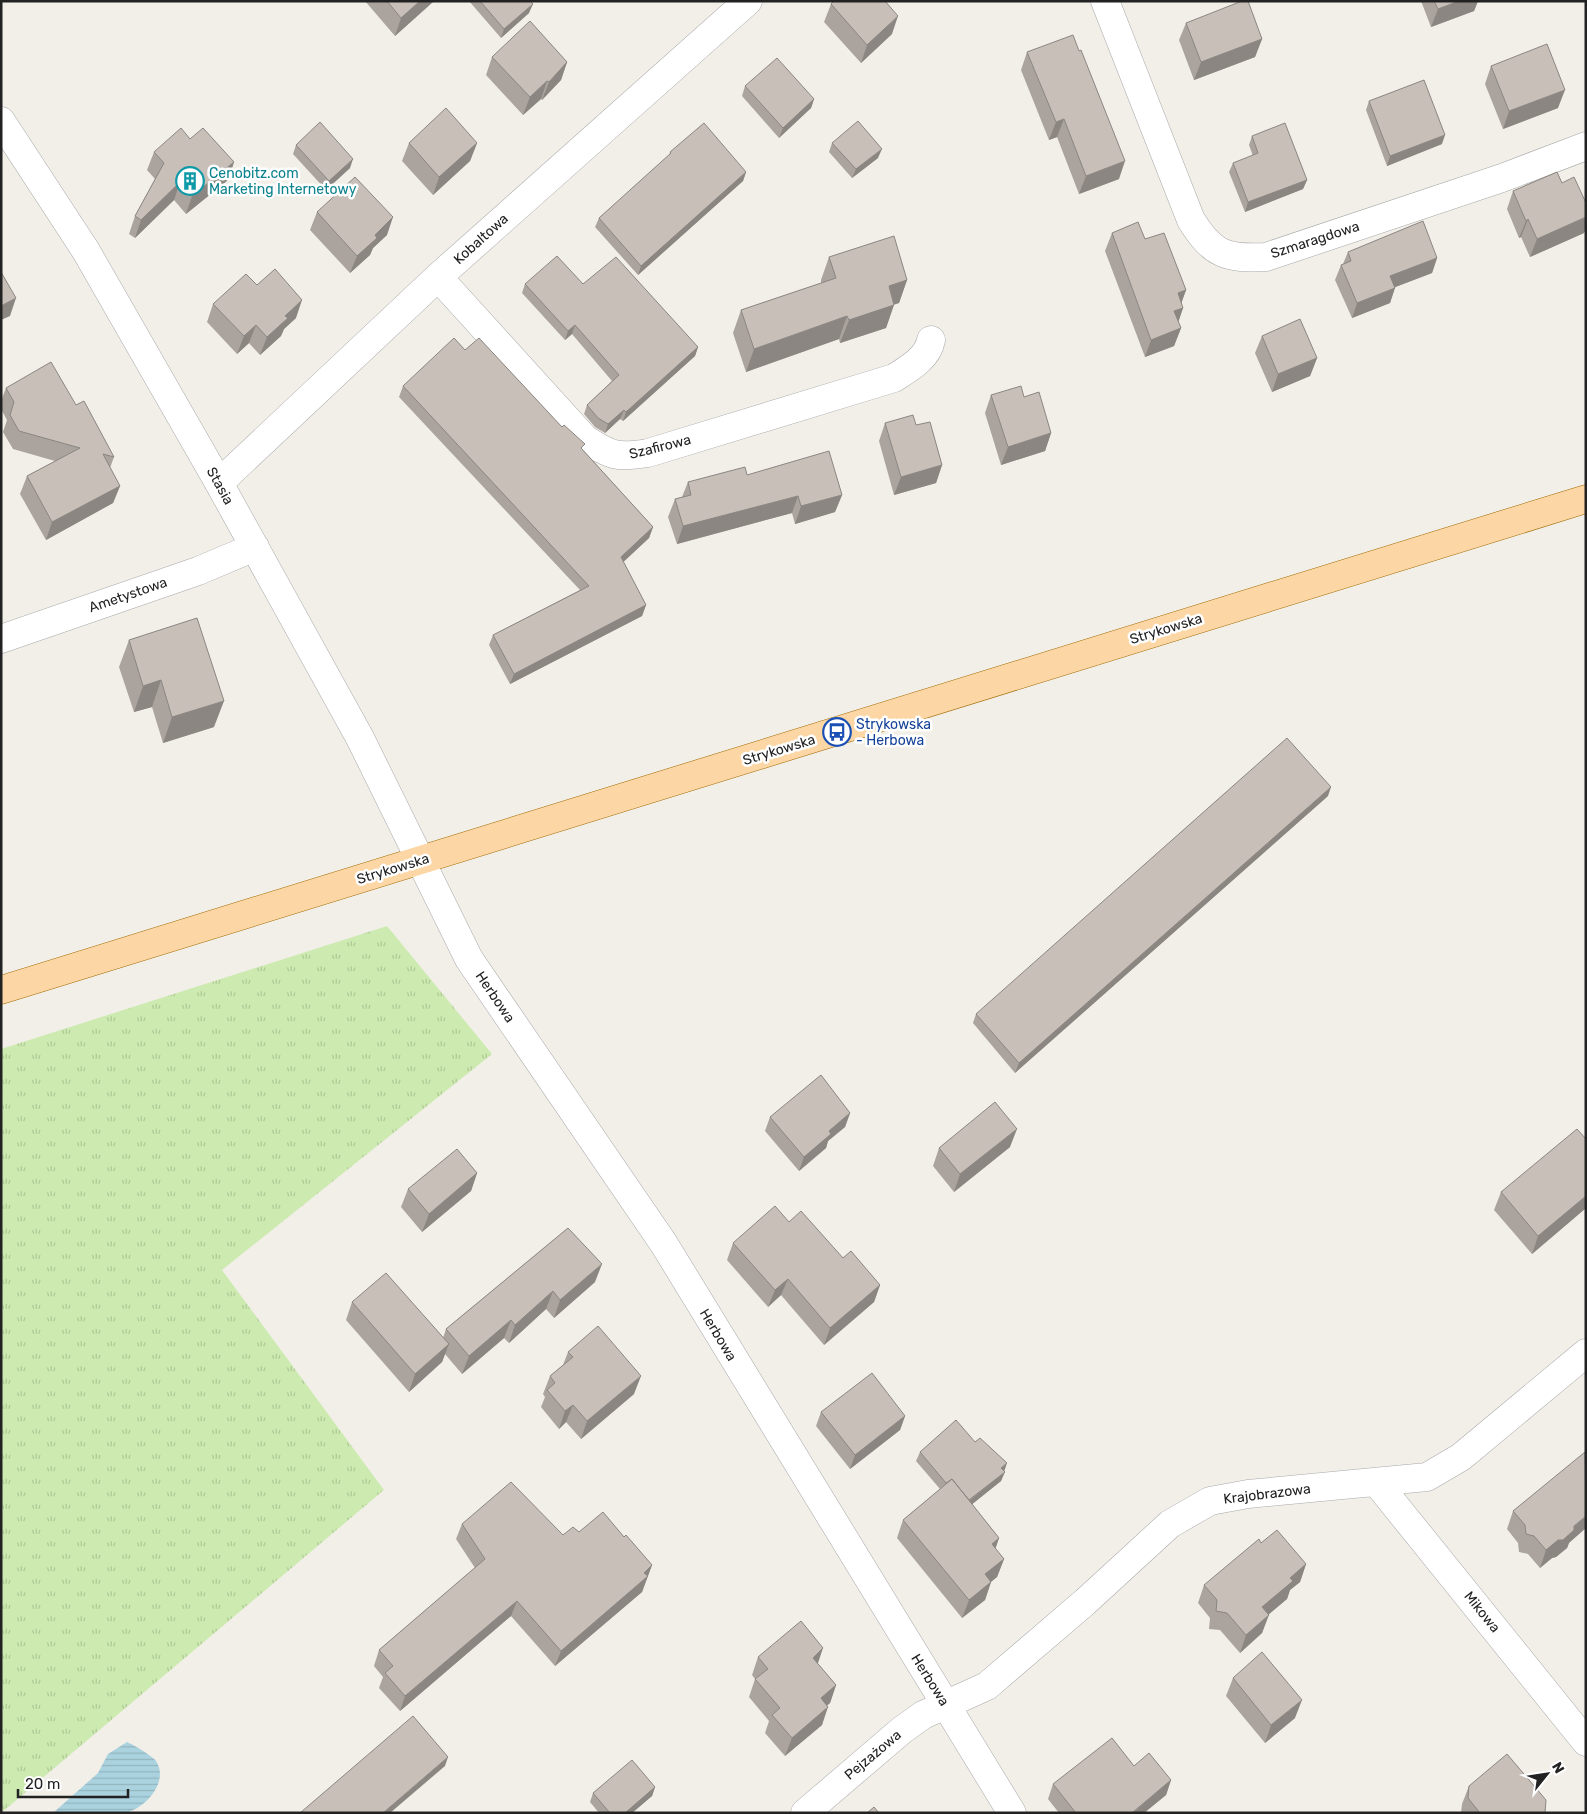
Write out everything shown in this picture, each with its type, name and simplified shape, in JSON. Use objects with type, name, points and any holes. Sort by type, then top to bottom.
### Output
[{"type":"main road","name":"Strykowska","points":[[1,990],[1586,499]]},
{"type":"street","name":"Kobaltowa","points":[[218,483],[438,277],[748,1]]},
{"type":"street","name":"Szmaragdowa","points":[[1105,1],[1191,220],[1204,240],[1221,252],[1240,258],[1266,257],[1502,178],[1586,146]]},
{"type":"street","name":"Stasia","points":[[1,121],[86,251],[218,483],[360,738],[421,860]]},
{"type":"street","name":"Szafirowa","points":[[438,277],[585,438],[603,451],[623,457],[648,453],[894,378],[915,364],[930,346],[931,340]]},
{"type":"street","name":"Ametystowa","points":[[1,639],[198,571],[254,547]]},
{"type":"street","name":"Herbowa","points":[[421,860],[469,959],[664,1244],[1012,1813]]},
{"type":"street","name":"Krajobrazowa","points":[[946,1705],[988,1686],[1085,1602],[1170,1524],[1210,1501],[1248,1494],[1427,1477],[1461,1457],[1586,1353]]},
{"type":"street","name":"Mikowa","points":[[1377,1483],[1586,1742]]},
{"type":"street","name":"Pejzażowa","points":[[805,1813],[902,1730],[923,1715],[946,1705]]},
{"type":"green space","points":[[387,926],[492,1054],[222,1270],[384,1490],[1,1813],[1,1049]]},
{"type":"water","points":[[127,1742],[154,1759],[159,1769],[160,1778],[157,1786],[147,1801],[132,1811],[124,1813],[53,1813],[98,1773],[108,1754]]},
{"type":"building","points":[[387,1],[420,1],[401,18]]},
{"type":"building","points":[[480,1],[530,1],[533,4],[504,29]]},
{"type":"building","points":[[834,1],[885,1],[898,16],[867,45],[831,4]]},
{"type":"building","points":[[1242,1],[1248,1],[1262,39],[1201,62],[1186,23]]},
{"type":"building","points":[[1434,1],[1459,1],[1438,9]]},
{"type":"building","points":[[530,21],[567,62],[549,82],[547,81],[530,97],[492,57]]},
{"type":"building","points":[[1073,35],[1079,51],[1081,50],[1125,161],[1086,176],[1064,119],[1056,122],[1027,52]]},
{"type":"building","points":[[1547,44],[1565,90],[1509,111],[1491,66]]},
{"type":"building","points":[[777,58],[814,99],[783,128],[745,86]]},
{"type":"building","points":[[1424,80],[1445,135],[1390,156],[1369,101]]},
{"type":"building","points":[[446,108],[477,143],[439,177],[409,143]]},
{"type":"building","points":[[858,121],[882,149],[856,169],[832,143]]},
{"type":"building","points":[[320,122],[353,159],[329,181],[296,145]]},
{"type":"building","points":[[704,123],[746,172],[641,266],[599,218]]},
{"type":"building","points":[[1285,123],[1307,180],[1248,202],[1233,163],[1258,153],[1252,136]]},
{"type":"building","points":[[181,128],[190,139],[203,128],[234,162],[192,196],[180,182],[141,220],[135,216],[164,163],[154,152]]},
{"type":"building","points":[[1557,172],[1562,183],[1574,177],[1586,203],[1586,217],[1537,239],[1528,219],[1526,221],[1513,191]]},
{"type":"building","points":[[355,177],[393,217],[375,235],[377,238],[357,256],[317,212]]},
{"type":"building","points":[[1423,221],[1437,258],[1390,276],[1395,288],[1357,303],[1341,265],[1351,261],[1348,252]]},
{"type":"building","points":[[1138,222],[1145,239],[1164,233],[1186,290],[1178,293],[1183,308],[1174,311],[1181,328],[1151,340],[1112,233]]},
{"type":"building","points":[[894,236],[907,280],[889,286],[894,305],[849,320],[847,316],[754,349],[741,310],[836,278],[829,257]]},
{"type":"building","points":[[557,256],[583,284],[616,257],[698,347],[626,412],[624,410],[608,424],[598,418],[587,405],[619,375],[575,325],[568,331],[525,284]]},
{"type":"building","points":[[275,269],[302,300],[285,316],[288,318],[267,337],[256,325],[244,336],[213,304],[246,274],[257,285]]},
{"type":"building","points":[[1,272],[16,298],[1,306]]},
{"type":"building","points":[[1300,319],[1317,358],[1278,374],[1262,336]]},
{"type":"building","points":[[454,338],[465,350],[479,338],[562,427],[564,425],[585,444],[581,448],[653,527],[621,557],[646,605],[514,674],[493,635],[589,586],[403,386]]},
{"type":"building","points":[[51,362],[76,405],[84,401],[114,457],[103,454],[120,486],[52,522],[27,476],[80,448],[19,431],[10,415],[14,402],[6,388]]},
{"type":"building","points":[[1021,386],[1024,397],[1039,392],[1051,433],[1008,447],[991,395]]},
{"type":"building","points":[[913,415],[916,425],[930,422],[942,465],[901,477],[885,423]]},
{"type":"building","points":[[829,451],[842,495],[801,506],[798,496],[683,526],[675,499],[691,495],[688,482],[745,467],[747,475]]},
{"type":"building","points":[[197,618],[224,701],[172,717],[161,680],[143,686],[129,640]]},
{"type":"building","points":[[1287,738],[1331,787],[1019,1063],[976,1014]]},
{"type":"building","points":[[821,1075],[850,1113],[829,1131],[831,1134],[804,1157],[770,1117]]},
{"type":"building","points":[[995,1102],[1017,1129],[960,1174],[939,1148]]},
{"type":"building","points":[[1577,1129],[1586,1139],[1586,1196],[1538,1236],[1501,1192]]},
{"type":"building","points":[[457,1149],[477,1173],[429,1214],[408,1189]]},
{"type":"building","points":[[775,1206],[789,1222],[801,1211],[843,1258],[851,1251],[880,1285],[830,1328],[788,1279],[775,1290],[733,1243]]},
{"type":"building","points":[[568,1228],[602,1264],[560,1300],[553,1291],[515,1325],[511,1320],[469,1356],[446,1329]]},
{"type":"building","points":[[386,1273],[449,1344],[415,1374],[352,1302]]},
{"type":"building","points":[[598,1326],[641,1376],[587,1421],[573,1405],[565,1411],[547,1390],[555,1383],[550,1376],[573,1357],[568,1352]]},
{"type":"building","points":[[872,1373],[905,1416],[855,1455],[821,1412]]},
{"type":"building","points":[[956,1420],[975,1442],[980,1438],[1007,1463],[1001,1468],[1005,1472],[969,1500],[952,1479],[946,1483],[920,1452]]},
{"type":"building","points":[[1585,1452],[1586,1516],[1574,1526],[1574,1530],[1563,1540],[1558,1540],[1546,1550],[1534,1536],[1526,1534],[1525,1525],[1513,1511]]},
{"type":"building","points":[[952,1479],[999,1538],[992,1544],[1004,1559],[985,1574],[991,1582],[969,1600],[903,1520]]},
{"type":"building","points":[[511,1482],[563,1535],[573,1527],[579,1532],[603,1512],[624,1537],[626,1535],[652,1565],[644,1573],[648,1576],[561,1651],[517,1601],[405,1696],[385,1673],[393,1666],[379,1650],[485,1559],[462,1524]]},
{"type":"building","points":[[1277,1530],[1306,1564],[1290,1578],[1293,1581],[1262,1607],[1269,1615],[1246,1635],[1227,1613],[1216,1611],[1217,1600],[1204,1585],[1259,1539],[1261,1543]]},
{"type":"building","points":[[801,1621],[823,1648],[813,1658],[836,1685],[821,1698],[828,1707],[792,1738],[772,1715],[780,1708],[755,1679],[768,1669],[758,1657]]},
{"type":"building","points":[[1262,1652],[1302,1700],[1271,1725],[1233,1678]]},
{"type":"building","points":[[413,1716],[448,1757],[383,1813],[300,1813]]},
{"type":"building","points":[[1112,1738],[1134,1766],[1149,1753],[1171,1780],[1133,1813],[1076,1813],[1053,1784]]},
{"type":"building","points":[[1507,1754],[1546,1800],[1545,1813],[1480,1813],[1468,1798],[1469,1786]]},
{"type":"building","points":[[632,1760],[655,1787],[625,1813],[610,1813],[593,1793]]},
{"type":"building","points":[[874,1807],[879,1813],[867,1813]]},
{"type":"place","name":"Cenobitz.com Marketing Internetowy","points":[[190,181]]},
{"type":"place","name":"Strykowska - Herbowa","points":[[837,732]]}]
